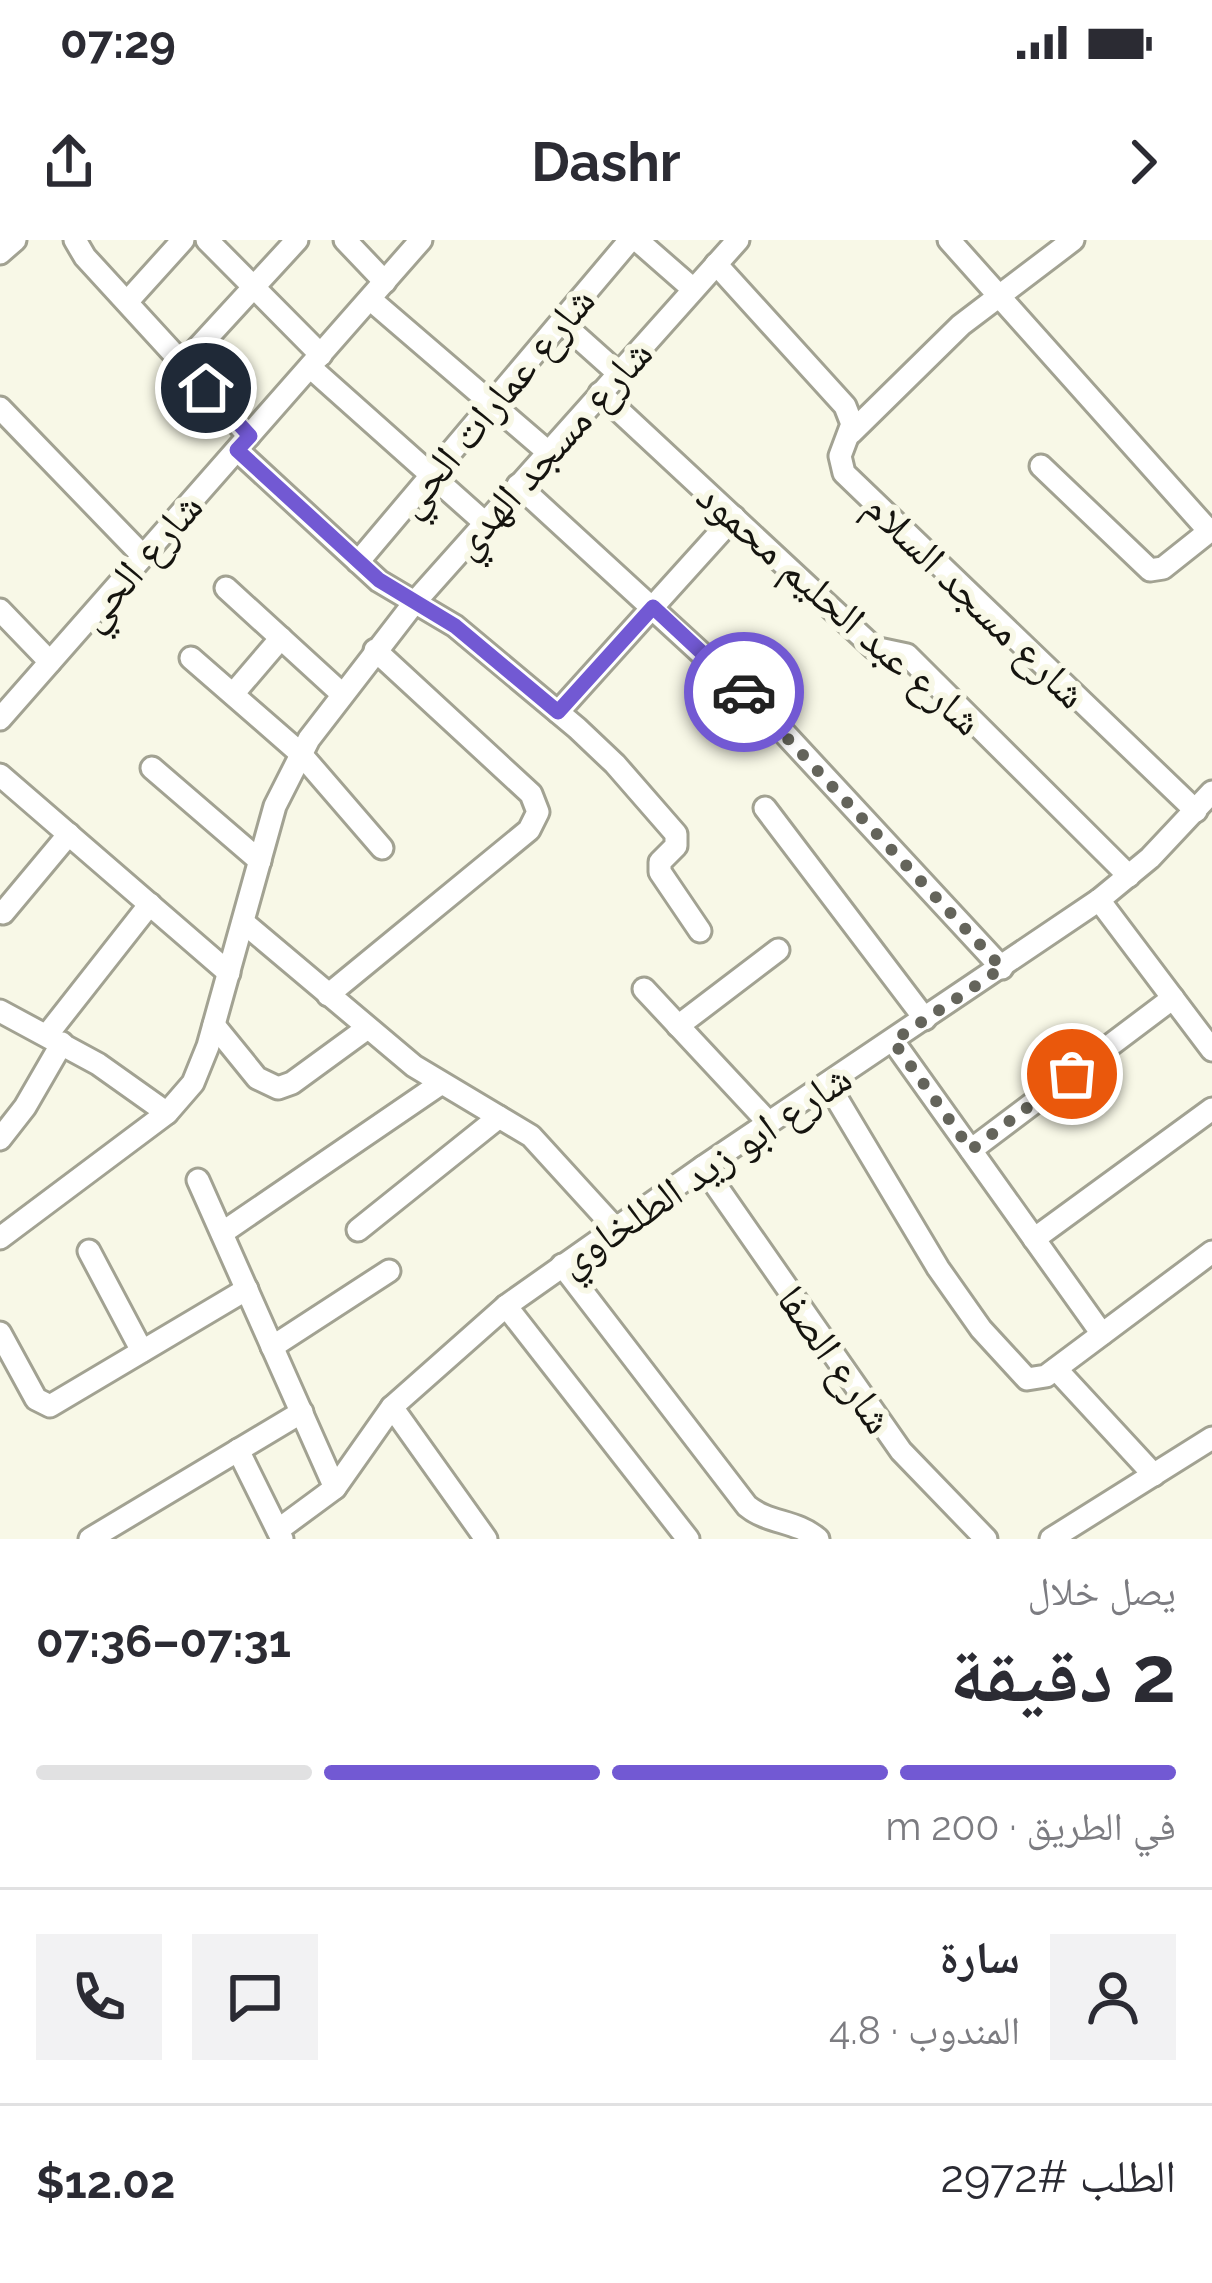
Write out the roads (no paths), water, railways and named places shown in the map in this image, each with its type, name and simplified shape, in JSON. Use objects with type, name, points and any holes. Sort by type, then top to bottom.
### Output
[{"type":"street","points":[[0,253],[14,240]]},
{"type":"street","points":[[75,240],[183,364],[243,443],[358,562],[455,626],[615,764],[674,831],[676,846],[660,862],[660,872],[700,931]]},
{"type":"street","points":[[127,302],[183,240]]},
{"type":"street","points":[[208,240],[316,361],[485,523]]},
{"type":"street","points":[[183,364],[297,240]]},
{"type":"street","points":[[345,240],[378,290],[492,404],[548,452]]},
{"type":"street","name":"شارع الحي","points":[[0,719],[421,240]]},
{"type":"street","points":[[634,240],[693,289]]},
{"type":"street","name":"شارع عمارات الحي","points":[[358,562],[634,240]]},
{"type":"street","name":"شارع مسجد الهدي","points":[[0,1238],[167,1113],[193,1083],[275,806],[300,753],[414,603],[738,240]]},
{"type":"street","points":[[949,240],[1211,530],[1169,563],[1150,570],[1041,466]]},
{"type":"street","points":[[851,433],[929,354],[997,295],[1073,240]]},
{"type":"street","name":"شارع مسجد السلام","points":[[716,263],[845,406],[852,424],[840,456],[850,479],[1196,811]]},
{"type":"street","points":[[561,322],[617,374]]},
{"type":"street","name":"شارع عبد الحليم محمود","points":[[600,393],[874,647],[907,655],[1129,876]]},
{"type":"street","points":[[0,408],[143,556]]},
{"type":"street","points":[[518,485],[762,709],[1002,968]]},
{"type":"street","points":[[558,712],[734,518]]},
{"type":"street","points":[[226,588],[341,694]]},
{"type":"street","points":[[0,610],[50,662]]},
{"type":"street","points":[[233,694],[281,638]]},
{"type":"street","points":[[328,995],[529,830],[538,812],[531,794],[375,650]]},
{"type":"street","points":[[191,658],[300,753],[382,848]]},
{"type":"street","points":[[152,768],[260,861]]},
{"type":"street","points":[[0,775],[229,973]]},
{"type":"street","name":"شارع ابو زيد الطلخاوي","points":[[280,1535],[335,1488],[392,1407],[506,1306],[1100,900],[1212,792]]},
{"type":"street","points":[[765,808],[925,1019]]},
{"type":"street","points":[[3,913],[69,834]]},
{"type":"street","points":[[1100,900],[1212,1050]]},
{"type":"street","points":[[0,1139],[25,1107],[55,1039],[150,904]]},
{"type":"street","points":[[243,922],[366,1029],[440,1084],[550,1153],[615,1228]]},
{"type":"street","points":[[678,1026],[778,950]]},
{"type":"street","points":[[644,988],[769,1124]]},
{"type":"street","points":[[971,1150],[1173,998]]},
{"type":"street","points":[[0,1011],[55,1039],[167,1113]]},
{"type":"street","points":[[214,1024],[257,1078],[278,1088],[292,1083],[366,1029]]},
{"type":"street","points":[[893,1041],[1102,1334]]},
{"type":"street","points":[[222,1233],[440,1084]]},
{"type":"street","points":[[828,1084],[938,1268],[981,1329],[1028,1378],[1037,1380],[1056,1369],[1212,1252]]},
{"type":"street","points":[[1034,1238],[1212,1109]]},
{"type":"street","points":[[358,1230],[499,1117]]},
{"type":"street","name":"شارع الصفا","points":[[703,1167],[901,1451],[986,1539]]},
{"type":"street","points":[[198,1180],[335,1488]]},
{"type":"street","points":[[89,1251],[142,1351]]},
{"type":"street","points":[[562,1265],[747,1506],[768,1520],[805,1528],[818,1539]]},
{"type":"street","points":[[272,1347],[389,1271]]},
{"type":"street","points":[[0,1333],[35,1399],[44,1406],[247,1289]]},
{"type":"street","points":[[506,1306],[688,1539]]},
{"type":"street","points":[[1056,1369],[1154,1475]]},
{"type":"street","points":[[392,1407],[486,1539]]},
{"type":"street","points":[[90,1539],[302,1412]]},
{"type":"street","points":[[1051,1539],[1212,1438]]},
{"type":"street","points":[[238,1450],[280,1535]]}]
